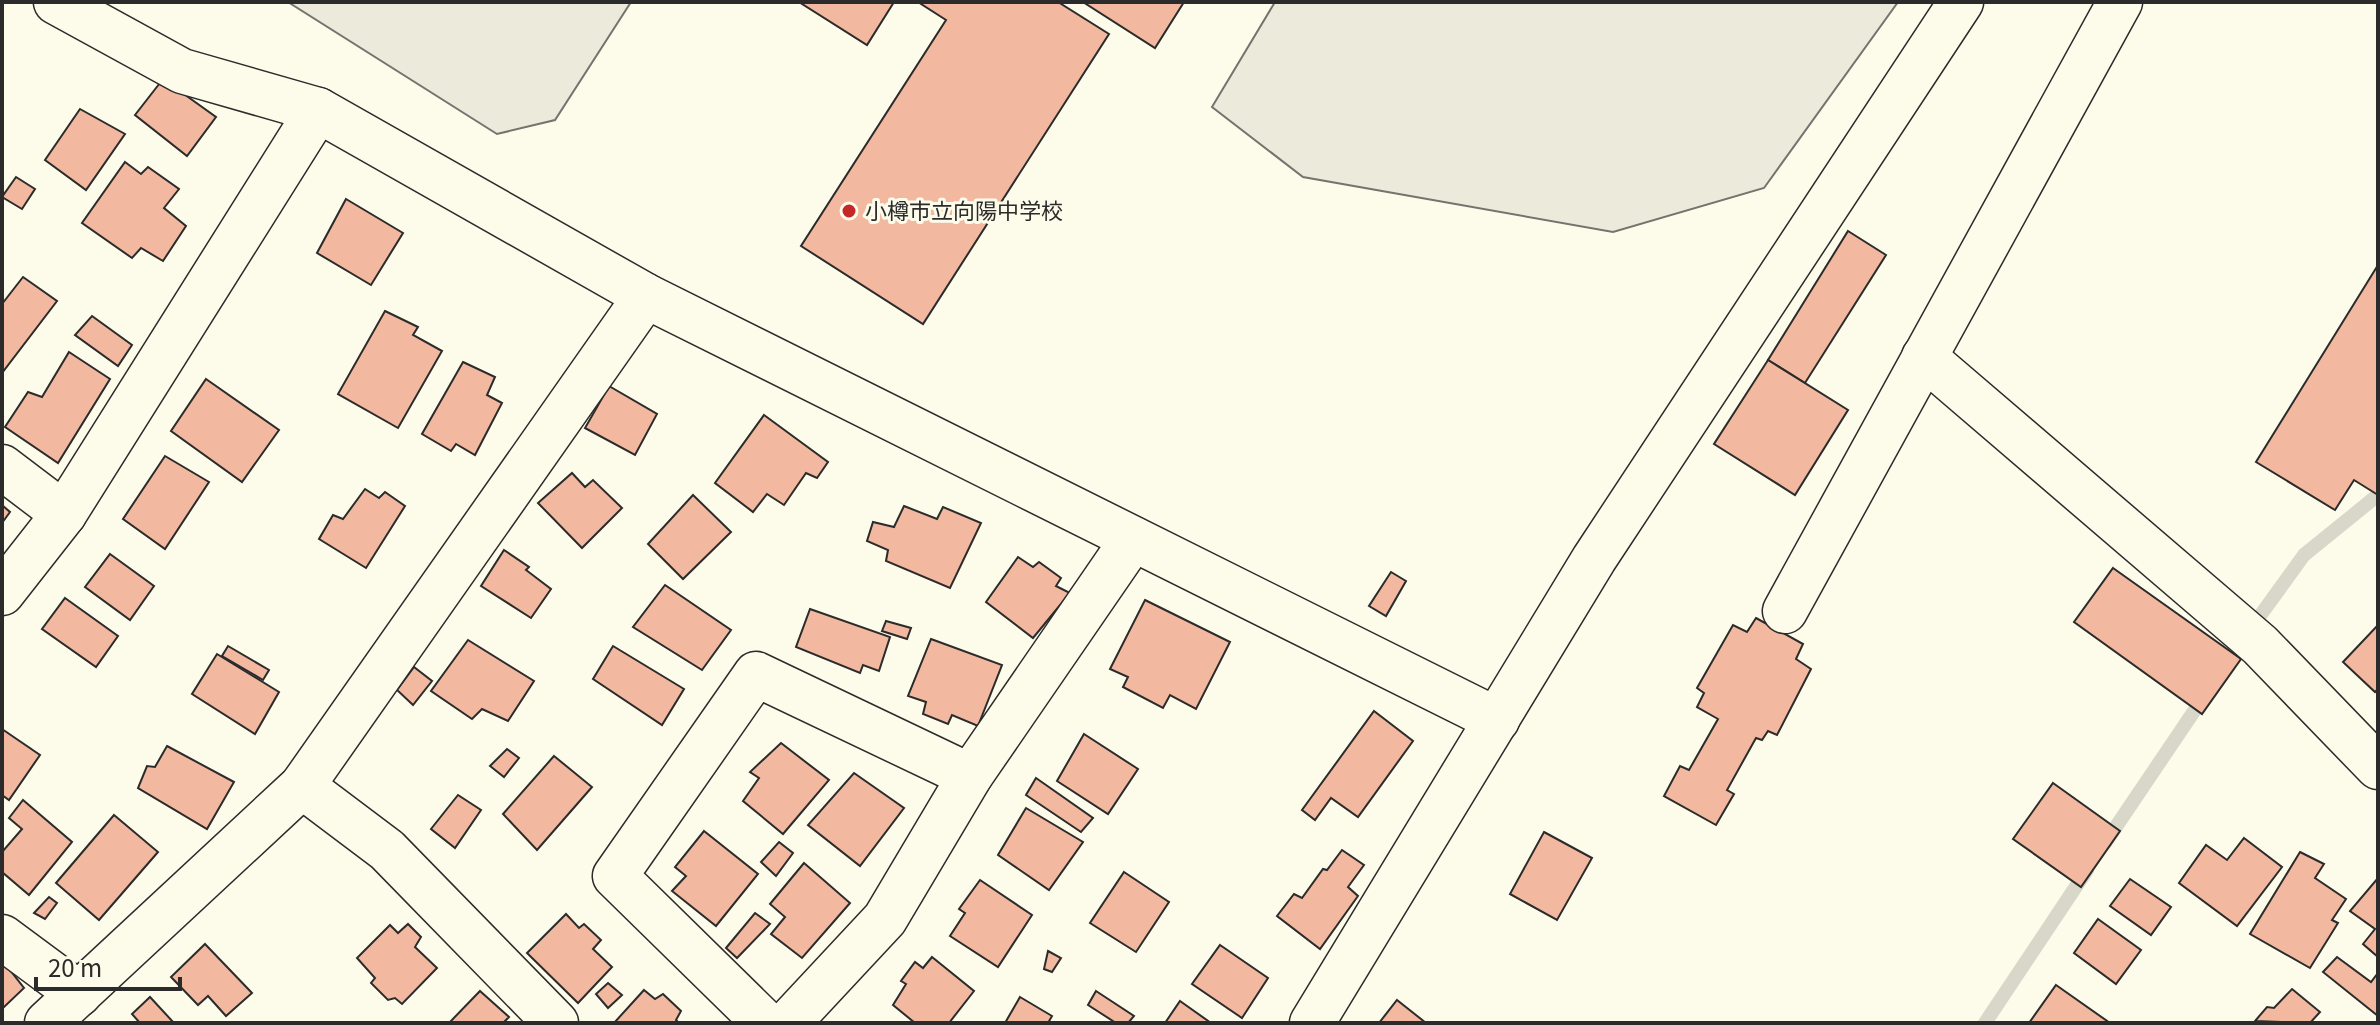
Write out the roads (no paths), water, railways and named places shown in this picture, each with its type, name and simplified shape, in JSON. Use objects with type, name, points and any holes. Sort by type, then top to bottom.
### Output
[{"type":"street","points":[[56,2],[182,71],[318,110],[646,296],[1497,720]]},
{"type":"street","points":[[1312,1023],[1594,559],[1961,2]]},
{"type":"street","points":[[1785,611],[2120,2]]},
{"type":"street","points":[[2,593],[64,514],[318,110]]},
{"type":"street","points":[[47,1023],[302,786],[646,296]]},
{"type":"street","points":[[1924,357],[2260,645],[2378,767]]},
{"type":"street","points":[[2,467],[64,514]]},
{"type":"street","points":[[788,1023],[885,919],[970,776],[1133,539]]},
{"type":"street","points":[[765,1023],[615,876],[756,674],[970,776]]},
{"type":"street","points":[[302,786],[387,850],[556,1023]]},
{"type":"street","points":[[2,937],[79,994]]},
{"type":"waterway","points":[[2249,631],[2304,555],[2378,495]]},
{"type":"waterway","points":[[2105,843],[2205,695]]},
{"type":"waterway","points":[[1985,1023],[2087,870]]},
{"type":"place","name":"小樽市立向陽中学校","points":[[849,211]]}]
